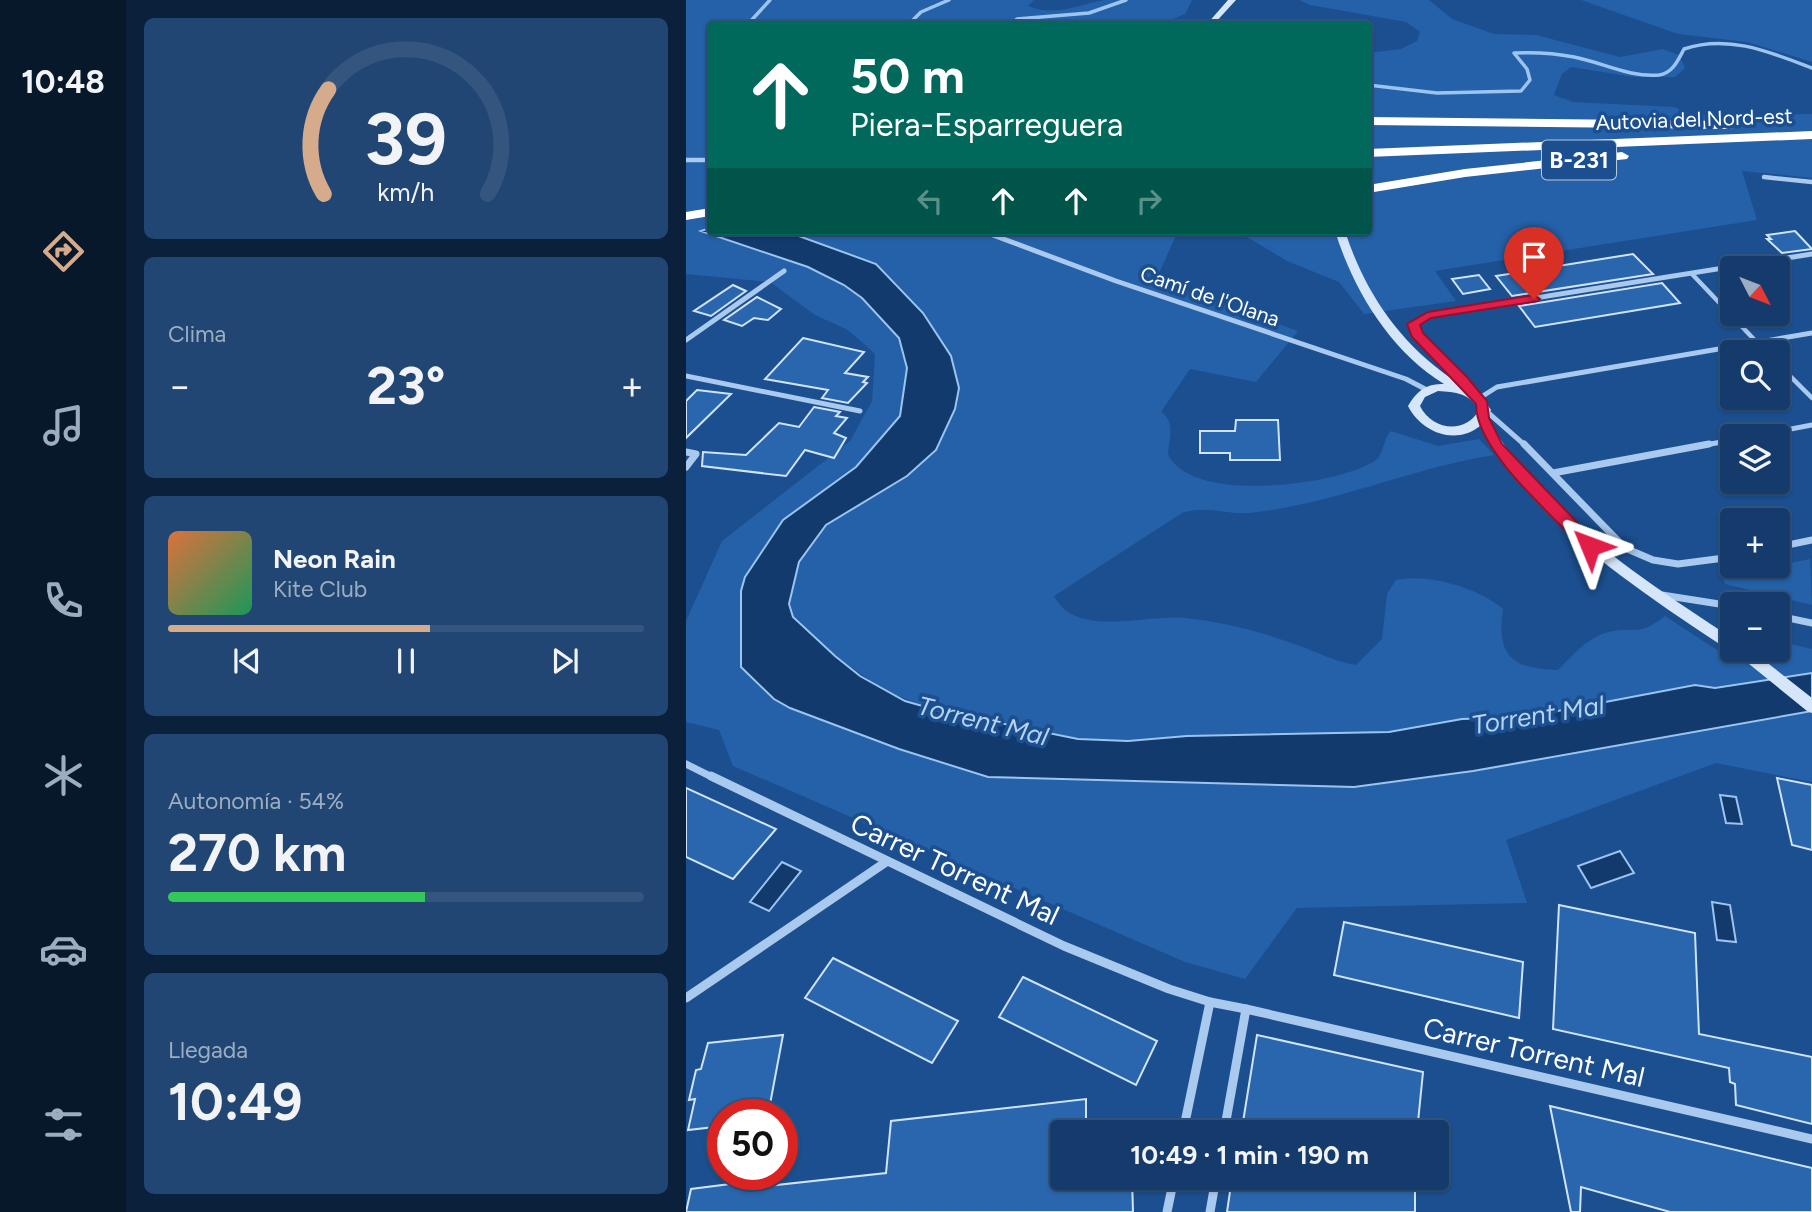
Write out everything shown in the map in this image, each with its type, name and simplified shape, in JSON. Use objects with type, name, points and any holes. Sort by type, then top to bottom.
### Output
[{"type":"highway","points":[[1372,121],[1731,125]]},
{"type":"highway","name":"Autovia del Nord-est","points":[[1372,140],[1812,122]]},
{"type":"highway","name":"Autovia del Nord-est","points":[[1372,153],[1812,135]]},
{"type":"highway","name":"B-231","points":[[1372,188],[1465,173],[1791,136]]},
{"type":"highway","points":[[686,204],[707,200]]},
{"type":"highway","points":[[686,216],[707,212]]},
{"type":"main road","points":[[1213,21],[1232,0]]},
{"type":"main road","points":[[1341,235],[1357,278],[1380,314],[1413,355],[1479,405],[1496,446],[1579,537],[1654,594],[1720,637]]},
{"type":"main road","points":[[1413,355],[1427,390]]},
{"type":"main road","points":[[1456,388],[1427,390],[1420,394],[1414,406],[1418,417],[1435,428],[1462,430],[1473,427],[1479,405]]},
{"type":"main road","points":[[1462,430],[1496,446]]},
{"type":"main road","points":[[1755,662],[1812,708]]},
{"type":"street","points":[[686,160],[707,160]]},
{"type":"street","points":[[1763,177],[1812,182]]},
{"type":"street","name":"Camí de l'Olana","points":[[993,235],[1116,281],[1406,379],[1427,390]]},
{"type":"street","points":[[1720,559],[1692,565],[1672,565],[1649,561],[1625,548],[1553,473],[1479,405],[1463,379],[1417,335],[1413,324],[1428,315],[1812,254]]},
{"type":"street","points":[[686,340],[784,271]]},
{"type":"street","points":[[1692,274],[1755,340]]},
{"type":"street","points":[[1769,340],[1812,333]]},
{"type":"street","points":[[1479,405],[1497,387],[1720,348]]},
{"type":"street","points":[[1790,375],[1812,398]]},
{"type":"street","points":[[686,376],[860,411]]},
{"type":"street","points":[[1790,429],[1812,425]]},
{"type":"street","points":[[1553,473],[1720,442]]},
{"type":"street","points":[[686,452],[695,454],[686,467]]},
{"type":"street","points":[[1790,545],[1812,540]]},
{"type":"street","points":[[1654,594],[1720,604]]},
{"type":"street","points":[[1790,618],[1812,623]]},
{"type":"street","name":"Carrer Torrent Mal","points":[[686,764],[1064,946],[1169,989],[1210,1002],[1812,1139]]},
{"type":"street","points":[[686,998],[886,862]]},
{"type":"street","points":[[1185,1120],[1210,1002]]},
{"type":"street","points":[[1226,1120],[1246,1010]]},
{"type":"street","points":[[1167,1212],[1172,1190]]},
{"type":"street","points":[[1210,1212],[1214,1190]]},
{"type":"shaded area","points":[[686,0],[1034,0],[1028,6],[1057,10],[1103,0],[1192,0],[1185,14],[1168,21],[707,21],[707,229],[702,231],[707,235],[808,267],[844,285],[862,298],[899,338],[907,368],[900,415],[856,467],[783,520],[745,577],[741,591],[741,667],[774,699],[790,708],[899,749],[988,777],[1354,787],[1473,771],[1812,711],[1812,782],[1716,763],[1506,840],[1527,903],[1297,908],[1245,979],[1185,962],[733,766],[719,730],[686,722],[686,621],[722,541],[850,441],[872,401],[875,354],[848,330],[815,315],[770,282],[686,274]]},
{"type":"shaded area","points":[[1299,0],[1429,0],[1452,19],[1494,34],[1536,35],[1620,57],[1663,49],[1679,55],[1685,68],[1675,77],[1634,77],[1571,67],[1562,74],[1554,95],[1573,102],[1674,107],[1694,115],[1812,114],[1812,178],[1742,171],[1757,220],[1435,271],[1456,301],[1364,314],[1339,282],[1287,261],[1244,235],[1372,235],[1372,53],[1401,49],[1417,41],[1420,32],[1406,22],[1310,5]]},
{"type":"shaded area","points":[[1581,0],[1812,0],[1812,62],[1747,42],[1678,34]]},
{"type":"shaded area","points":[[796,235],[1176,235],[1156,280],[1298,331],[1256,382],[1190,369],[1161,412],[1170,425],[1168,454],[1181,470],[1204,480],[1232,485],[1264,486],[1327,478],[1354,471],[1373,462],[1380,455],[1391,431],[1438,446],[1479,439],[1494,455],[1433,468],[1281,508],[1250,513],[1199,510],[1182,513],[1054,596],[1064,609],[1078,617],[1113,622],[1185,618],[1214,622],[1272,636],[1334,660],[1356,665],[1382,639],[1387,594],[1396,580],[1409,578],[1452,584],[1493,601],[1503,609],[1502,639],[1505,649],[1519,663],[1529,667],[1558,670],[1582,646],[1604,633],[1639,630],[1665,616],[1720,652],[1720,662],[1790,662],[1790,644],[1812,649],[1812,673],[1715,688],[1695,685],[1526,717],[1462,719],[1389,732],[1187,736],[1128,741],[1078,739],[1017,727],[940,711],[887,692],[835,656],[793,617],[789,604],[799,562],[826,525],[907,476],[955,409],[959,388],[951,356],[923,313],[876,264]]},
{"type":"shaded area","points":[[1810,559],[1812,605],[1790,600],[1790,592],[1758,592],[1725,584],[1723,578],[1790,578],[1790,563]]},
{"type":"water","name":"Torrent Mal","points":[[713,235],[796,235],[876,264],[923,313],[951,356],[959,388],[955,409],[936,450],[907,476],[826,525],[799,562],[789,604],[793,617],[835,656],[860,676],[905,701],[940,711],[1078,739],[1128,741],[1187,736],[1389,732],[1462,719],[1526,717],[1695,685],[1715,688],[1812,673],[1812,711],[1473,771],[1354,787],[988,777],[899,749],[790,708],[774,699],[741,667],[741,591],[745,577],[783,520],[856,467],[900,416],[907,368],[899,338],[862,298],[844,285],[808,267]]},
{"type":"water","points":[[1720,795],[1736,797],[1742,824],[1726,823]]},
{"type":"water","points":[[1620,851],[1634,873],[1591,888],[1578,866]]},
{"type":"water","points":[[782,862],[801,871],[769,911],[750,902]]},
{"type":"water","points":[[1712,902],[1730,905],[1736,942],[1717,940]]},
{"type":"building","points":[[1795,231],[1812,249],[1782,253],[1767,239],[1771,239],[1767,235]]},
{"type":"building","points":[[1633,254],[1653,274],[1512,296],[1496,276]]},
{"type":"building","points":[[1479,275],[1490,289],[1463,294],[1452,279]]},
{"type":"building","points":[[1662,283],[1680,303],[1535,327],[1519,306]]},
{"type":"building","points":[[733,285],[746,291],[711,316],[694,311]]},
{"type":"building","points":[[757,297],[781,309],[768,320],[754,318],[742,326],[724,320]]},
{"type":"building","points":[[803,338],[864,352],[845,373],[868,377],[863,382],[867,383],[848,403],[822,398],[828,390],[765,379]]},
{"type":"building","points":[[697,390],[731,394],[686,438],[686,401]]},
{"type":"building","points":[[814,407],[840,412],[836,416],[847,418],[834,433],[846,438],[834,458],[805,450],[786,476],[702,466],[703,452],[746,455],[779,423],[799,427]]},
{"type":"building","points":[[1236,420],[1278,420],[1280,460],[1230,460],[1230,453],[1200,453],[1200,431],[1235,431]]},
{"type":"building","points":[[1777,778],[1812,785],[1812,850],[1792,845]]},
{"type":"building","points":[[686,788],[776,829],[733,879],[686,857]]},
{"type":"building","points":[[1559,905],[1695,933],[1699,1034],[1812,1057],[1812,1124],[1736,1105],[1735,1084],[1730,1082],[1729,1068],[1553,1029]]},
{"type":"building","points":[[1344,922],[1523,962],[1519,1018],[1334,975]]},
{"type":"building","points":[[833,958],[958,1021],[932,1063],[805,998]]},
{"type":"building","points":[[1023,977],[1157,1041],[1136,1085],[999,1017]]},
{"type":"building","points":[[783,1035],[771,1099],[707,1099],[707,1128],[688,1130],[695,1099],[689,1100],[696,1070],[701,1069],[708,1043]]},
{"type":"building","points":[[1257,1035],[1423,1072],[1418,1120],[1243,1120]]},
{"type":"building","points":[[1086,1099],[1086,1120],[1050,1120],[1050,1190],[1132,1190],[1133,1212],[686,1212],[691,1189],[707,1187],[707,1190],[798,1190],[798,1183],[886,1173],[891,1121]]},
{"type":"building","points":[[1550,1106],[1812,1168],[1812,1212],[1670,1212],[1581,1187],[1580,1212],[1571,1212]]},
{"type":"building","points":[[1230,1190],[1415,1190],[1415,1212],[1227,1212]]},
{"type":"waterway","points":[[751,21],[770,0]]},
{"type":"waterway","points":[[912,21],[921,12],[949,0]]},
{"type":"waterway","points":[[1015,21],[1089,13],[1126,0]]},
{"type":"waterway","points":[[1372,85],[1437,93],[1521,91],[1530,80],[1527,69],[1514,53],[1566,56],[1627,72],[1659,75],[1671,69],[1684,49],[1717,43],[1749,47],[1812,68]]},
{"type":"route","points":[[1534,299],[1428,315],[1413,324],[1417,335],[1463,379],[1482,404],[1485,410],[1482,418],[1496,446],[1590,546]]}]
